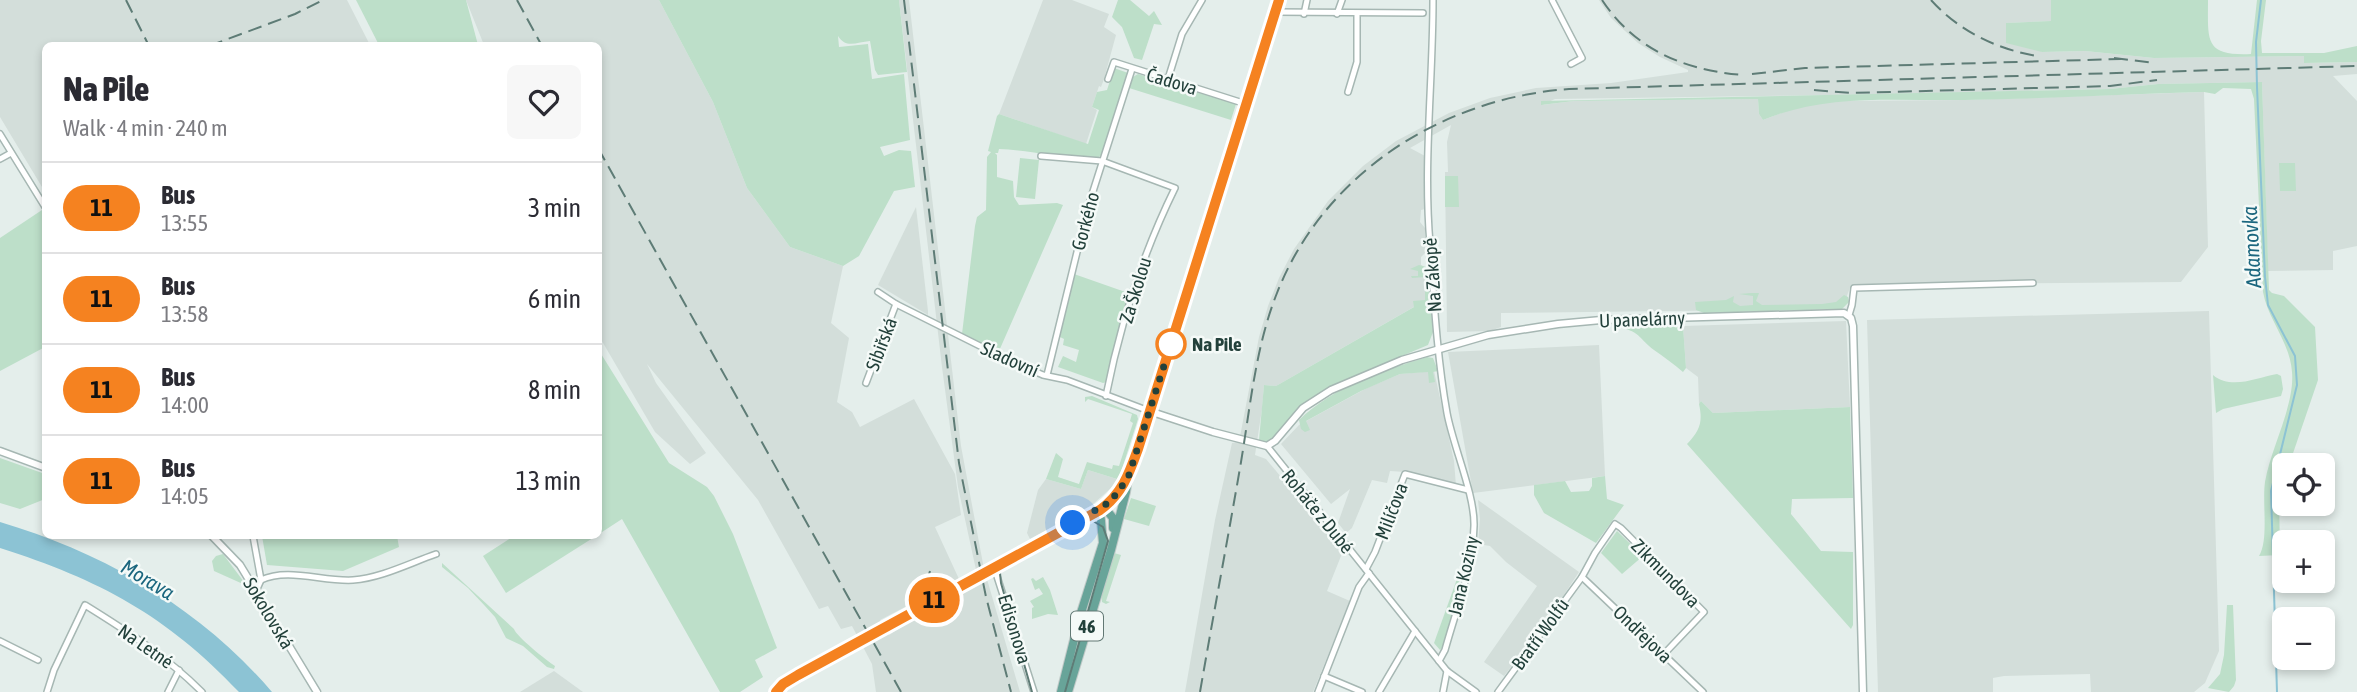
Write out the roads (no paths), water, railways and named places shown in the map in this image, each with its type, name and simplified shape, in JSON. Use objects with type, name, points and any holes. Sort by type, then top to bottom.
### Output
[{"type":"main road","name":"46","points":[[1068,692],[1107,546],[1279,0]]},
{"type":"main road","points":[[776,692],[790,680],[830,657],[1102,508],[1114,498],[1128,478]]},
{"type":"main road","points":[[1102,508],[1113,520],[1107,546]]},
{"type":"main road","name":"46","points":[[1061,692],[1095,570],[1107,546]]},
{"type":"street","points":[[1168,79],[1182,34],[1202,0]]},
{"type":"street","points":[[1304,14],[1307,0]]},
{"type":"street","points":[[1337,14],[1342,0]]},
{"type":"street","name":"Na Zákopě","points":[[1433,0],[1433,72],[1427,168],[1429,240],[1438,349],[1447,415],[1468,490]]},
{"type":"street","points":[[1552,0],[1583,58],[1571,64]]},
{"type":"street","points":[[1275,12],[1423,13]]},
{"type":"street","points":[[1348,92],[1357,62],[1357,13]]},
{"type":"street","name":"Čadova","points":[[1108,79],[1114,62],[1246,104]]},
{"type":"street","name":"Gorkého","points":[[1047,376],[1087,207],[1132,69]]},
{"type":"street","points":[[0,134],[42,202]]},
{"type":"street","points":[[0,159],[11,153]]},
{"type":"street","points":[[1041,156],[1102,163]]},
{"type":"street","name":"Za Školou","points":[[1102,163],[1175,188],[1154,231],[1129,307],[1106,396]]},
{"type":"street","points":[[1863,692],[1853,326],[1849,315],[1853,305],[1854,288],[2033,283]]},
{"type":"street","name":"Sladovní","points":[[878,292],[896,304],[993,353],[1047,376],[1068,380],[1149,411]]},
{"type":"street","name":"Sibiřská","points":[[866,383],[896,304]]},
{"type":"street","name":"U panelárny","points":[[1438,349],[1488,335],[1572,323],[1839,312],[1849,315]]},
{"type":"street","points":[[1149,411],[1267,446],[1273,444],[1303,408],[1316,399],[1380,368],[1438,349]]},
{"type":"street","name":"Roháče z Dubé","points":[[1267,446],[1447,671],[1476,692]]},
{"type":"street","points":[[0,451],[42,467]]},
{"type":"street","name":"Milíčova","points":[[1367,571],[1405,474],[1468,490]]},
{"type":"street","name":"Jana Koziny","points":[[1439,661],[1445,650],[1472,548],[1474,521],[1468,490]]},
{"type":"street","name":"Zikmundova","points":[[1582,577],[1615,524],[1621,528],[1704,612],[1664,654]]},
{"type":"street","name":"Sokolovská","points":[[217,539],[240,565],[317,692]]},
{"type":"street","points":[[254,539],[261,580],[256,591]]},
{"type":"street","points":[[261,580],[277,575],[359,579],[436,554]]},
{"type":"street","name":"Edisonova","points":[[994,567],[1034,692]]},
{"type":"street","points":[[1318,692],[1367,571]]},
{"type":"street","name":"Ondřejova","points":[[1582,577],[1703,692]]},
{"type":"street","name":"Bratří Wolfů","points":[[1498,692],[1582,577]]},
{"type":"street","name":"Na Letné","points":[[47,692],[54,670],[85,605],[136,637],[179,670],[202,692]]},
{"type":"street","points":[[1379,692],[1415,631]]},
{"type":"street","points":[[0,641],[38,660]]},
{"type":"street","points":[[168,692],[179,670]]},
{"type":"street","points":[[1443,692],[1447,671]]},
{"type":"street","points":[[1324,676],[1362,692]]},
{"type":"water","points":[[0,522],[77,550],[113,567],[182,609],[214,634],[272,692],[239,692],[185,642],[130,603],[69,573],[0,548]]},
{"type":"waterway","name":"Adamovka","points":[[2261,0],[2256,42],[2265,277],[2268,305],[2295,356],[2297,385],[2271,491],[2277,692]]},
{"type":"tram line","points":[[1032,692],[1000,573],[1007,560],[1076,522],[1093,521],[1103,527],[1108,541],[1065,692]]},
{"type":"railway","points":[[126,0],[147,42]]},
{"type":"railway","points":[[220,42],[295,14],[323,0]]},
{"type":"railway","points":[[517,0],[540,42]]},
{"type":"railway","points":[[904,0],[959,463],[986,597],[1011,692]]},
{"type":"railway","points":[[1602,0],[1630,32],[1664,55],[1702,69],[1744,75]]},
{"type":"railway","points":[[1931,0],[1954,21],[1979,37],[2007,49],[2037,56]]},
{"type":"railway","points":[[2114,58],[2155,63]]},
{"type":"railway","points":[[1752,74],[1805,68],[2121,59]]},
{"type":"railway","points":[[1200,692],[1258,357],[1277,293],[1298,250],[1325,212],[1357,178],[1393,149],[1434,126],[1477,108],[1522,95],[1569,89],[2357,66]]},
{"type":"railway","points":[[1814,90],[1851,93],[2110,86],[2157,80]]},
{"type":"railway","points":[[602,155],[901,692]]},
{"type":"railway","points":[[928,578],[930,571]]},
{"type":"place","name":"Na Pile","points":[[1171,344]]},
{"type":"water label","name":"Morava","points":[[148,579]]}]
